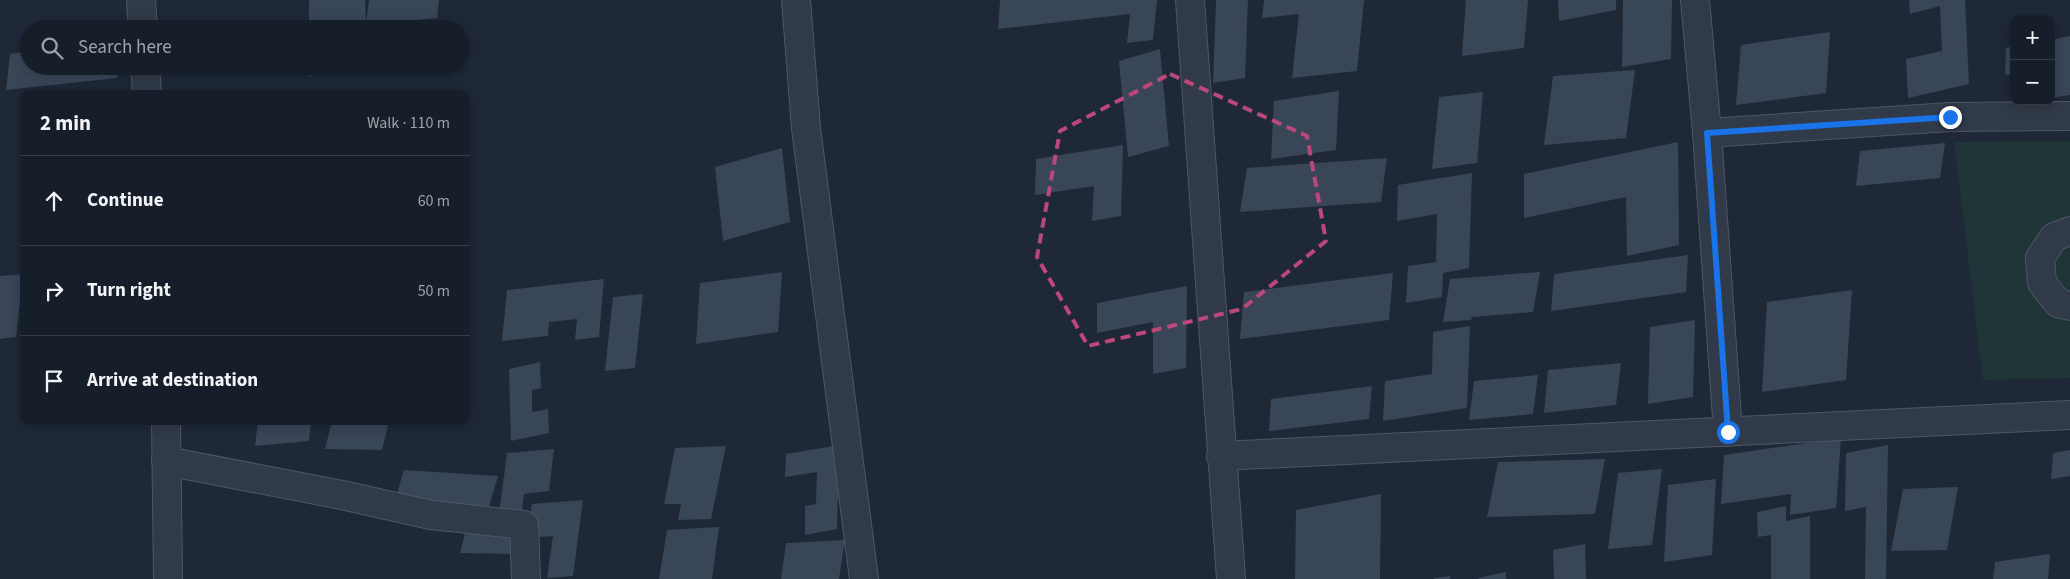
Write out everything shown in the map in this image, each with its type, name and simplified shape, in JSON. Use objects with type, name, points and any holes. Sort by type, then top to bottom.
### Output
[{"type":"street","points":[[141,0],[142,20]]},
{"type":"street","points":[[796,0],[806,128],[864,579]]},
{"type":"street","points":[[1190,0],[1231,579]]},
{"type":"street","points":[[1695,0],[1707,133],[1728,432]]},
{"type":"street","points":[[146,75],[147,90]]},
{"type":"street","points":[[1707,133],[1942,117],[2070,116]]},
{"type":"street","points":[[2070,231],[2054,237],[2040,258],[2042,283],[2058,303],[2070,306]]},
{"type":"street","points":[[1221,456],[2070,415]]},
{"type":"street","points":[[166,425],[168,579]]},
{"type":"street","points":[[166,461],[431,515],[524,524],[526,579]]},
{"type":"highlighted area","points":[[1170,74],[1307,136],[1326,241],[1242,309],[1088,346],[1037,257],[1060,131]]},
{"type":"green space","points":[[2070,141],[2070,378],[1983,380],[1954,142]]},
{"type":"building","points":[[309,0],[365,0],[366,20],[309,20]]},
{"type":"building","points":[[369,0],[439,0],[437,18],[366,20]]},
{"type":"building","points":[[1000,0],[1157,0],[1153,40],[1127,43],[1130,14],[998,29]]},
{"type":"building","points":[[1216,0],[1248,0],[1245,78],[1213,83]]},
{"type":"building","points":[[1264,0],[1364,0],[1357,71],[1292,78],[1299,14],[1262,18]]},
{"type":"building","points":[[1466,0],[1528,0],[1524,48],[1462,56]]},
{"type":"building","points":[[1558,0],[1616,0],[1616,10],[1559,21]]},
{"type":"building","points":[[1623,0],[1672,0],[1671,59],[1622,67]]},
{"type":"building","points":[[1909,0],[1965,0],[1969,84],[1908,98],[1906,59],[1942,51],[1940,6],[1910,14]]},
{"type":"building","points":[[1830,32],[1826,93],[1736,105],[1741,45]]},
{"type":"building","points":[[2070,36],[2070,95],[2055,97],[2055,60],[2055,39]]},
{"type":"building","points":[[2010,47],[2010,74],[2005,75],[2006,48]]},
{"type":"building","points":[[1160,49],[1169,146],[1128,157],[1119,61]]},
{"type":"building","points":[[20,52],[20,75],[118,75],[117,78],[6,90],[10,54]]},
{"type":"building","points":[[1635,70],[1626,138],[1544,145],[1553,76]]},
{"type":"building","points":[[1339,91],[1336,150],[1271,159],[1274,101]]},
{"type":"building","points":[[1483,92],[1477,163],[1432,169],[1439,97]]},
{"type":"building","points":[[1678,142],[1679,245],[1627,256],[1626,197],[1524,218],[1524,174]]},
{"type":"building","points":[[1945,143],[1940,178],[1856,186],[1860,151]]},
{"type":"building","points":[[1123,145],[1121,216],[1092,221],[1094,186],[1035,195],[1036,159]]},
{"type":"building","points":[[782,148],[790,222],[723,241],[715,167]]},
{"type":"building","points":[[1387,158],[1381,202],[1240,212],[1247,168]]},
{"type":"building","points":[[1472,173],[1469,268],[1443,273],[1442,297],[1406,303],[1408,266],[1436,262],[1437,214],[1397,221],[1398,185]]},
{"type":"building","points":[[1688,255],[1686,292],[1551,311],[1554,274]]},
{"type":"building","points":[[782,272],[778,332],[696,344],[700,283]]},
{"type":"building","points":[[1540,272],[1533,312],[1472,317],[1471,320],[1443,322],[1450,279]]},
{"type":"building","points":[[1393,273],[1389,320],[1240,339],[1244,292]]},
{"type":"building","points":[[20,274],[20,301],[16,337],[0,339],[0,276]]},
{"type":"building","points":[[604,279],[599,337],[575,340],[577,319],[549,322],[548,336],[502,341],[507,290]]},
{"type":"building","points":[[1187,286],[1186,368],[1153,374],[1153,322],[1097,333],[1097,303]]},
{"type":"building","points":[[1852,290],[1846,380],[1762,392],[1767,302]]},
{"type":"building","points":[[643,294],[635,368],[605,371],[613,297]]},
{"type":"building","points":[[1695,320],[1693,397],[1648,404],[1650,327]]},
{"type":"building","points":[[1470,326],[1467,408],[1383,421],[1385,381],[1432,374],[1433,332]]},
{"type":"building","points":[[540,362],[541,388],[532,390],[532,412],[548,409],[549,433],[511,441],[509,369]]},
{"type":"building","points":[[1621,363],[1616,405],[1544,413],[1548,370]]},
{"type":"building","points":[[1538,375],[1533,414],[1469,420],[1474,381]]},
{"type":"building","points":[[1372,386],[1369,419],[1269,431],[1271,399]]},
{"type":"building","points":[[258,425],[311,425],[309,441],[255,446]]},
{"type":"building","points":[[331,425],[388,425],[382,450],[325,449]]},
{"type":"building","points":[[1841,438],[1836,508],[1790,515],[1791,494],[1721,504],[1724,455]]},
{"type":"building","points":[[839,445],[837,529],[805,535],[805,506],[816,504],[817,472],[785,477],[786,454]]},
{"type":"building","points":[[1888,445],[1886,579],[1865,579],[1866,507],[1845,511],[1846,453]]},
{"type":"building","points":[[726,446],[711,519],[678,520],[681,504],[664,504],[675,448]]},
{"type":"building","points":[[554,449],[549,491],[524,494],[522,512],[499,515],[507,453]]},
{"type":"building","points":[[2070,450],[2070,476],[2051,479],[2053,453]]},
{"type":"building","points":[[1605,459],[1595,514],[1487,517],[1498,462]]},
{"type":"building","points":[[1662,469],[1652,545],[1608,549],[1618,473]]},
{"type":"building","points":[[404,470],[498,476],[488,510],[394,504]]},
{"type":"building","points":[[1716,479],[1712,555],[1664,562],[1668,485]]},
{"type":"building","points":[[1958,487],[1947,550],[1891,551],[1903,489]]},
{"type":"building","points":[[1381,494],[1380,579],[1295,579],[1296,510]]},
{"type":"building","points":[[583,500],[573,576],[547,578],[553,536],[527,538],[532,504]]},
{"type":"building","points":[[1786,506],[1786,521],[1810,516],[1810,579],[1771,579],[1771,535],[1758,537],[1757,512]]},
{"type":"building","points":[[719,527],[712,579],[659,579],[667,530]]},
{"type":"building","points":[[466,529],[520,530],[514,554],[460,553]]},
{"type":"building","points":[[845,540],[839,579],[781,579],[786,543]]},
{"type":"building","points":[[1585,544],[1586,579],[1554,579],[1553,550]]},
{"type":"building","points":[[2050,554],[2048,579],[1993,579],[1995,562]]},
{"type":"building","points":[[1506,572],[1506,579],[1478,579],[1478,578]]},
{"type":"building","points":[[1450,576],[1450,579],[1434,579],[1434,578]]},
{"type":"route","points":[[1728,432],[1707,133],[1950,117]]}]
